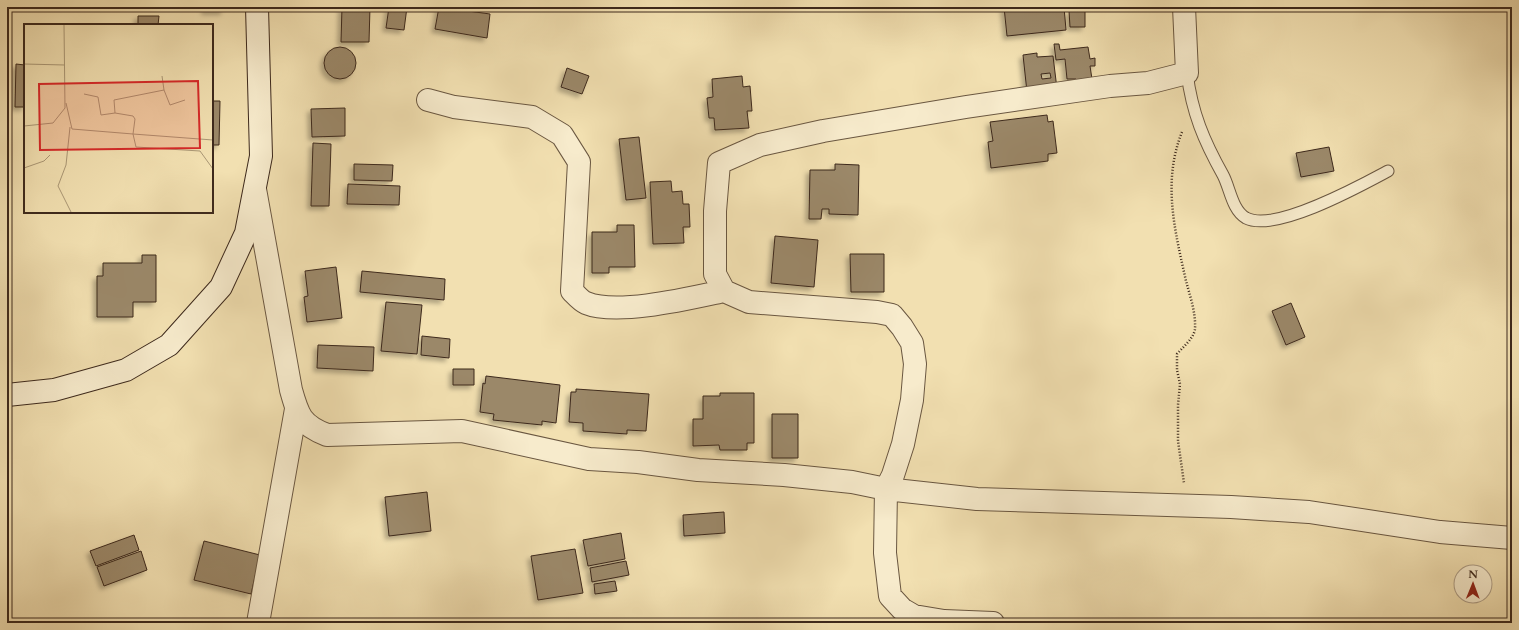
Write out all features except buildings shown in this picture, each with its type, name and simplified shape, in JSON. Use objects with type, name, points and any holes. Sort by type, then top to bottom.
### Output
[{"type":"street","points":[[7,395],[54,390],[126,370],[168,345],[221,287],[246,233],[261,156],[257,7]]},
{"type":"street","points":[[724,291],[715,274],[714,211],[718,163],[760,145],[823,131],[966,107],[1110,86],[1148,83],[1187,73],[1184,7]]},
{"type":"street","points":[[428,100],[454,107],[532,117],[562,135],[579,162],[572,291],[585,303],[611,307],[663,304],[724,291],[749,302],[877,312],[892,315],[912,343],[915,364],[912,400],[893,475],[886,489],[885,552],[890,596],[902,609],[914,616],[944,621],[993,623]]},
{"type":"street","points":[[254,188],[291,390],[296,409],[310,428],[327,435],[462,431],[589,459],[638,462],[719,472],[784,475],[852,482],[886,489],[977,499],[1309,512],[1440,532],[1512,538]]},
{"type":"street","points":[[258,623],[296,409]]},
{"type":"lane","points":[[1187,73],[1190,98],[1203,137],[1224,177],[1232,198],[1246,218],[1260,221],[1290,216],[1339,197],[1388,171]]},
{"type":"path","points":[[1184,506],[1184,482],[1178,441],[1178,405],[1180,384],[1177,370],[1177,354],[1195,331],[1194,314],[1173,220],[1172,184],[1174,151],[1183,129],[1190,98]]}]
